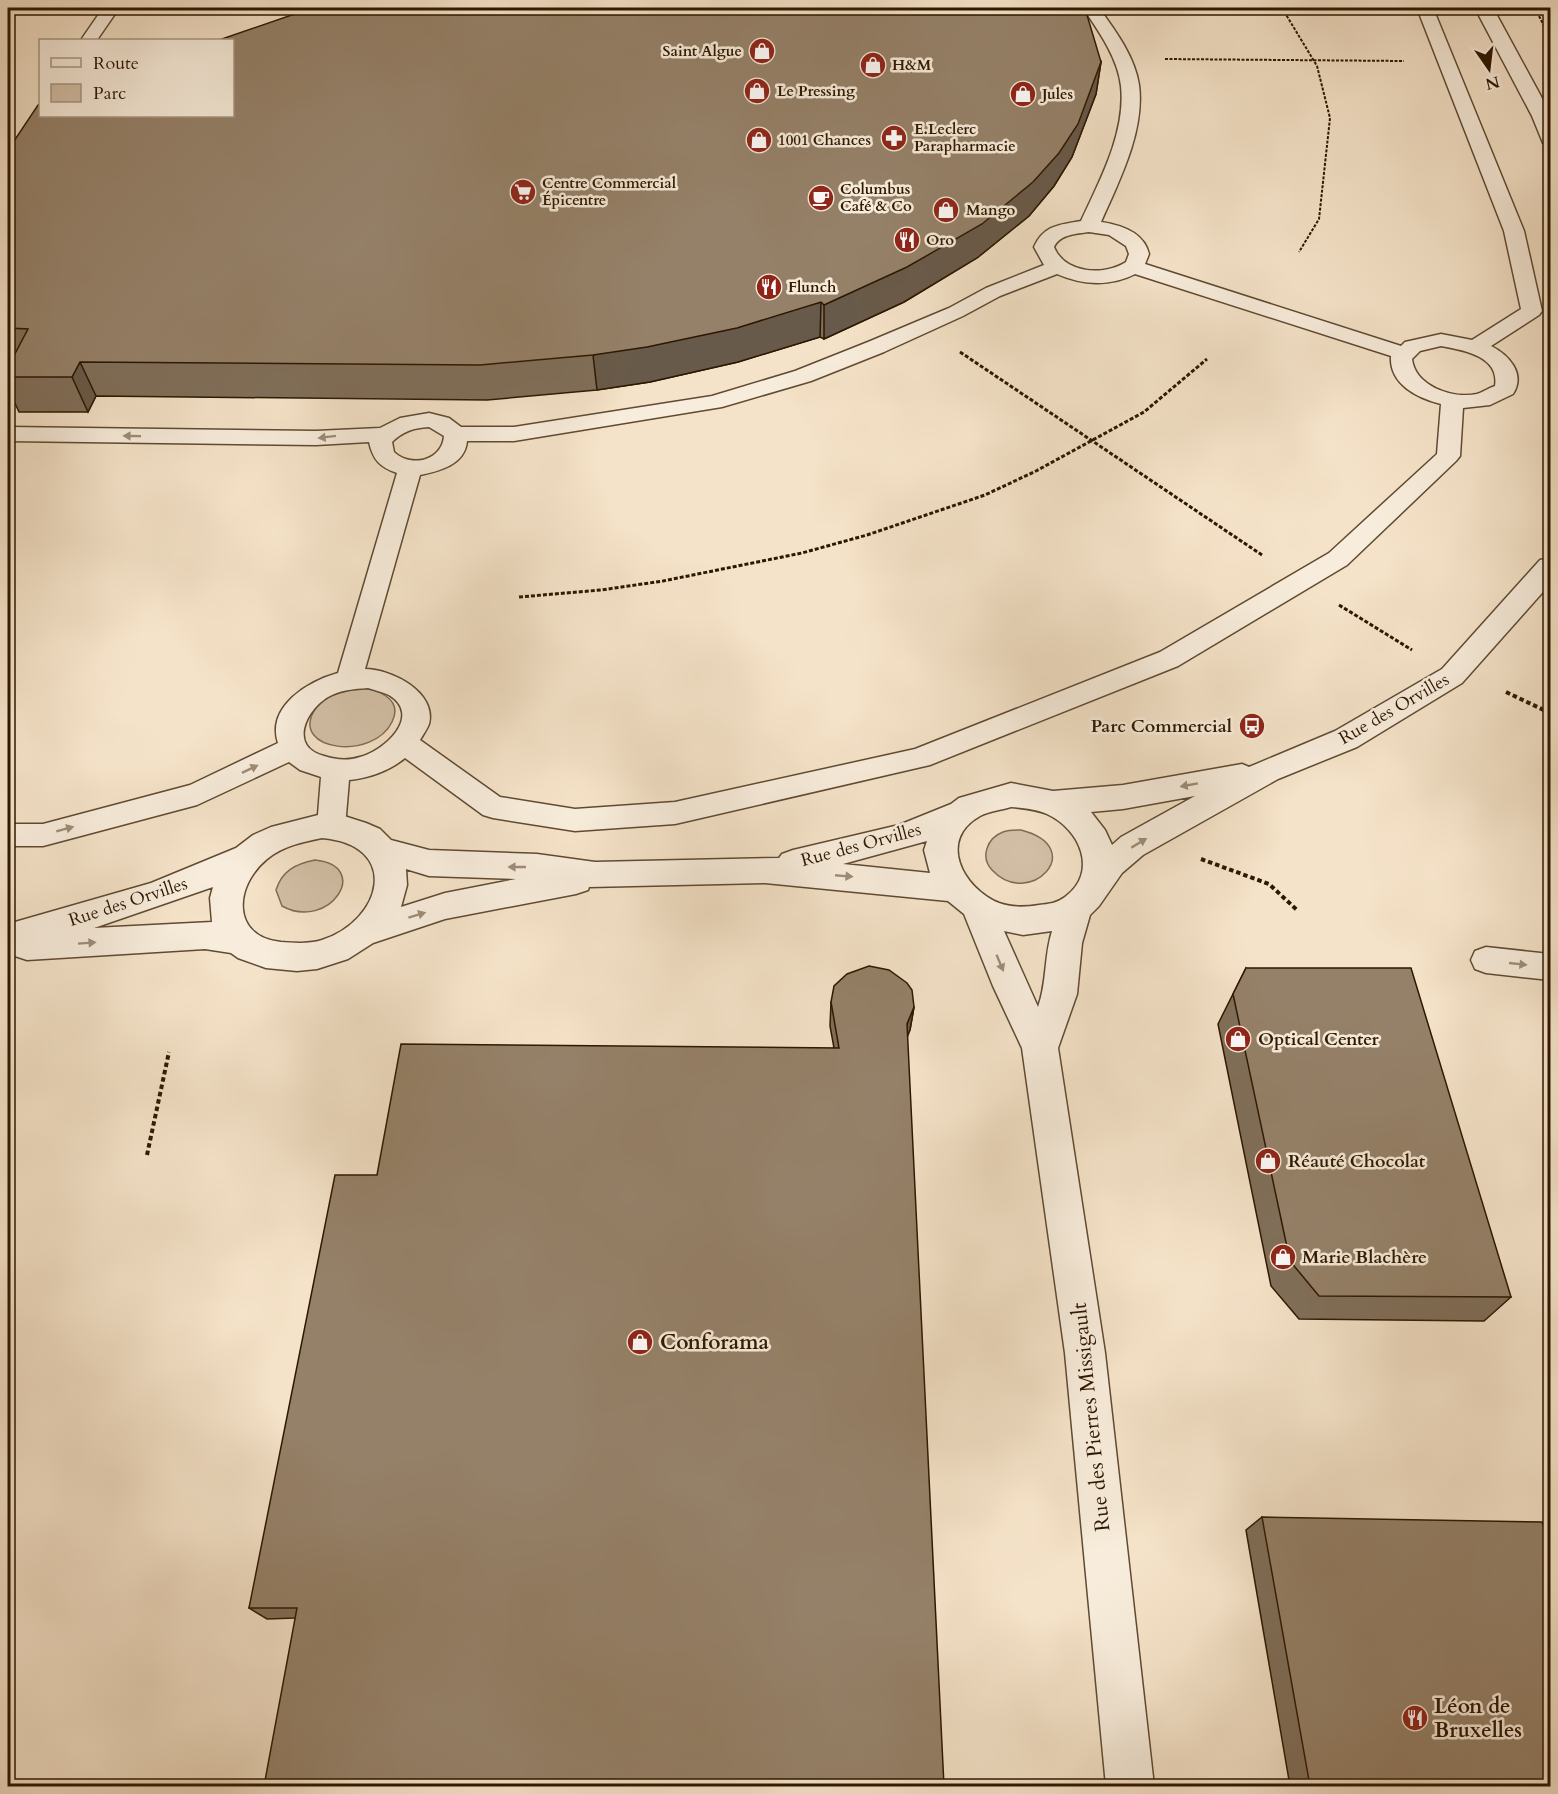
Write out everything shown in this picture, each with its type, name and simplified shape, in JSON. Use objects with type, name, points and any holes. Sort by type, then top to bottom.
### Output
[{"type":"street","points":[[1484,8],[1542,116],[1551,139]]},
{"type":"street","name":"Rue des Orvilles","points":[[1086,895],[1111,864],[1132,846],[1267,771],[1346,739],[1452,676],[1551,567]]},
{"type":"street","name":"Rue des Orvilles","points":[[1053,803],[1124,797],[1267,771]]},
{"type":"street","points":[[1022,796],[1053,803],[1072,814],[1088,829],[1098,846],[1101,865],[1086,895],[1058,916],[1028,921],[997,917],[966,898],[942,866],[940,842],[946,828],[956,815],[971,804],[990,798],[1022,796]]},
{"type":"street","name":"Rue des Orvilles","points":[[765,870],[899,837],[947,821],[956,815]]},
{"type":"street","points":[[322,826],[346,828],[367,837],[382,850],[390,868],[391,888],[384,909],[369,928],[345,945],[317,955],[287,958],[260,952],[239,940],[228,921],[225,898],[233,876],[246,858],[271,839],[296,830],[322,826]]},
{"type":"street","name":"Rue des Orvilles","points":[[382,850],[429,863],[554,868],[596,875],[765,870],[966,898]]},
{"type":"street","name":"Rue des Orvilles","points":[[8,938],[117,908],[228,868],[246,858]]},
{"type":"street","name":"Rue des Orvilles","points":[[361,933],[445,906],[552,887],[596,875]]},
{"type":"street","name":"Rue des Pierres Missigault","points":[[1040,1048],[1060,994],[1065,943],[1086,895]]},
{"type":"street","name":"Rue des Pierres Missigault","points":[[966,898],[1040,1048],[1085,1353],[1130,1786]]},
{"type":"street","name":"Rue des Orvilles","points":[[8,945],[61,945],[205,935],[239,940]]},
{"type":"lane","points":[[89,39],[111,8]]},
{"type":"lane","points":[[1089,226],[1108,181],[1127,121],[1130,85],[1112,37],[1091,8]]},
{"type":"lane","points":[[1425,8],[1514,231],[1532,311],[1476,347]]},
{"type":"lane","points":[[1073,226],[1103,227],[1127,237],[1139,252],[1138,260],[1133,267],[1112,276],[1083,276],[1057,267],[1048,260],[1044,251],[1045,243],[1050,235],[1073,226]]},
{"type":"lane","points":[[456,434],[457,442],[454,450],[447,457],[437,464],[410,468],[389,462],[383,456],[380,442],[385,435],[404,424],[429,420],[441,423],[456,434],[514,434],[714,402],[803,376],[956,312],[993,292],[1057,267]]},
{"type":"lane","points":[[1133,267],[1402,353]]},
{"type":"lane","points":[[1441,340],[1476,347],[1501,363],[1507,372],[1509,381],[1506,389],[1485,401],[1452,401],[1435,396],[1408,381],[1401,372],[1399,362],[1402,353],[1411,346],[1424,341],[1441,340]]},
{"type":"lane","points":[[405,744],[493,807],[575,820],[675,813],[920,758],[1169,659],[1338,559],[1448,456],[1452,401]]},
{"type":"lane","points":[[8,434],[316,438],[385,435]]},
{"type":"lane","points":[[349,679],[410,468]]},
{"type":"lane","points":[[369,678],[387,682],[402,689],[412,700],[417,715],[414,730],[405,744],[392,756],[375,765],[356,770],[318,767],[303,759],[293,748],[289,734],[291,720],[299,706],[313,694],[329,685],[349,679],[369,678]]},
{"type":"lane","points":[[8,835],[43,835],[196,794],[293,748]]},
{"type":"lane","points":[[331,827],[336,770]]},
{"type":"lane","points":[[1486,960],[1551,967]]},
{"type":"path","points":[[1282,8],[1314,62],[1330,118],[1319,219],[1299,252]]},
{"type":"path","points":[[1535,8],[1551,38]]},
{"type":"path","points":[[1120,59],[1404,61]]},
{"type":"path","points":[[955,349],[1268,559]]},
{"type":"path","points":[[519,597],[601,590],[663,581],[802,553],[867,535],[985,495],[1036,471],[1144,412],[1207,359]]},
{"type":"path","points":[[1334,602],[1415,652]]},
{"type":"path","points":[[1506,692],[1551,713]]},
{"type":"path","points":[[1200,859],[1269,884],[1297,910]]},
{"type":"path","points":[[147,1155],[170,1052]]},
{"type":"green space","points":[[358,687],[373,690],[391,701],[395,714],[392,722],[382,734],[369,742],[353,746],[337,746],[324,742],[314,735],[310,725],[314,711],[319,704],[331,694]]},
{"type":"green space","points":[[1021,830],[1041,839],[1051,849],[1052,861],[1046,872],[1036,880],[1022,883],[1007,881],[992,870],[986,859],[989,843],[997,835],[1007,831]]},
{"type":"green space","points":[[315,860],[332,865],[341,873],[342,884],[338,895],[315,911],[299,912],[282,906],[276,890],[282,878],[295,866]]},
{"type":"building","name":"Centre Commercial Épicentre","points":[[312,8],[1083,8],[1101,62],[1078,124],[1059,153],[1033,182],[982,224],[907,267],[824,305],[821,302],[737,328],[647,347],[593,355],[480,365],[80,362],[72,377],[8,377],[8,367],[28,329],[8,328],[8,150],[39,104],[39,117],[234,117],[234,39],[222,39]]},
{"type":"building","name":"Conforama","points":[[869,966],[889,970],[907,983],[912,990],[914,1007],[907,1024],[944,1786],[264,1786],[297,1608],[249,1608],[335,1175],[377,1175],[401,1044],[839,1048],[831,1002],[834,986],[847,974]]},
{"type":"building","points":[[1246,968],[1411,968],[1511,1297],[1319,1296],[1290,1261],[1233,994]]},
{"type":"building","name":"Léon de Bruxelles","points":[[1262,1517],[1542,1522],[1551,1549],[1551,1786],[1310,1786]]},
{"type":"place","name":"Saint Algue","points":[[762,51]]},
{"type":"place","name":"H&M","points":[[873,65]]},
{"type":"place","name":"Le Pressing","points":[[757,91]]},
{"type":"place","name":"Jules","points":[[1023,94]]},
{"type":"place","name":"E.Leclerc Parapharmacie","points":[[894,138]]},
{"type":"place","name":"1001 Chances","points":[[759,140]]},
{"type":"place","name":"Centre Commercial Épicentre","points":[[523,192]]},
{"type":"place","name":"Columbus Café & Co","points":[[821,198]]},
{"type":"place","name":"Mango","points":[[946,210]]},
{"type":"place","name":"Oro","points":[[907,240]]},
{"type":"place","name":"Flunch","points":[[769,287]]},
{"type":"place","name":"Parc Commercial","points":[[1252,726]]},
{"type":"place","name":"Optical Center","points":[[1238,1039]]},
{"type":"place","name":"Réauté Chocolat","points":[[1268,1161]]},
{"type":"place","name":"Marie Blachère","points":[[1283,1257]]},
{"type":"place","name":"Conforama","points":[[640,1342]]},
{"type":"place","name":"Léon de Bruxelles","points":[[1415,1718]]}]
